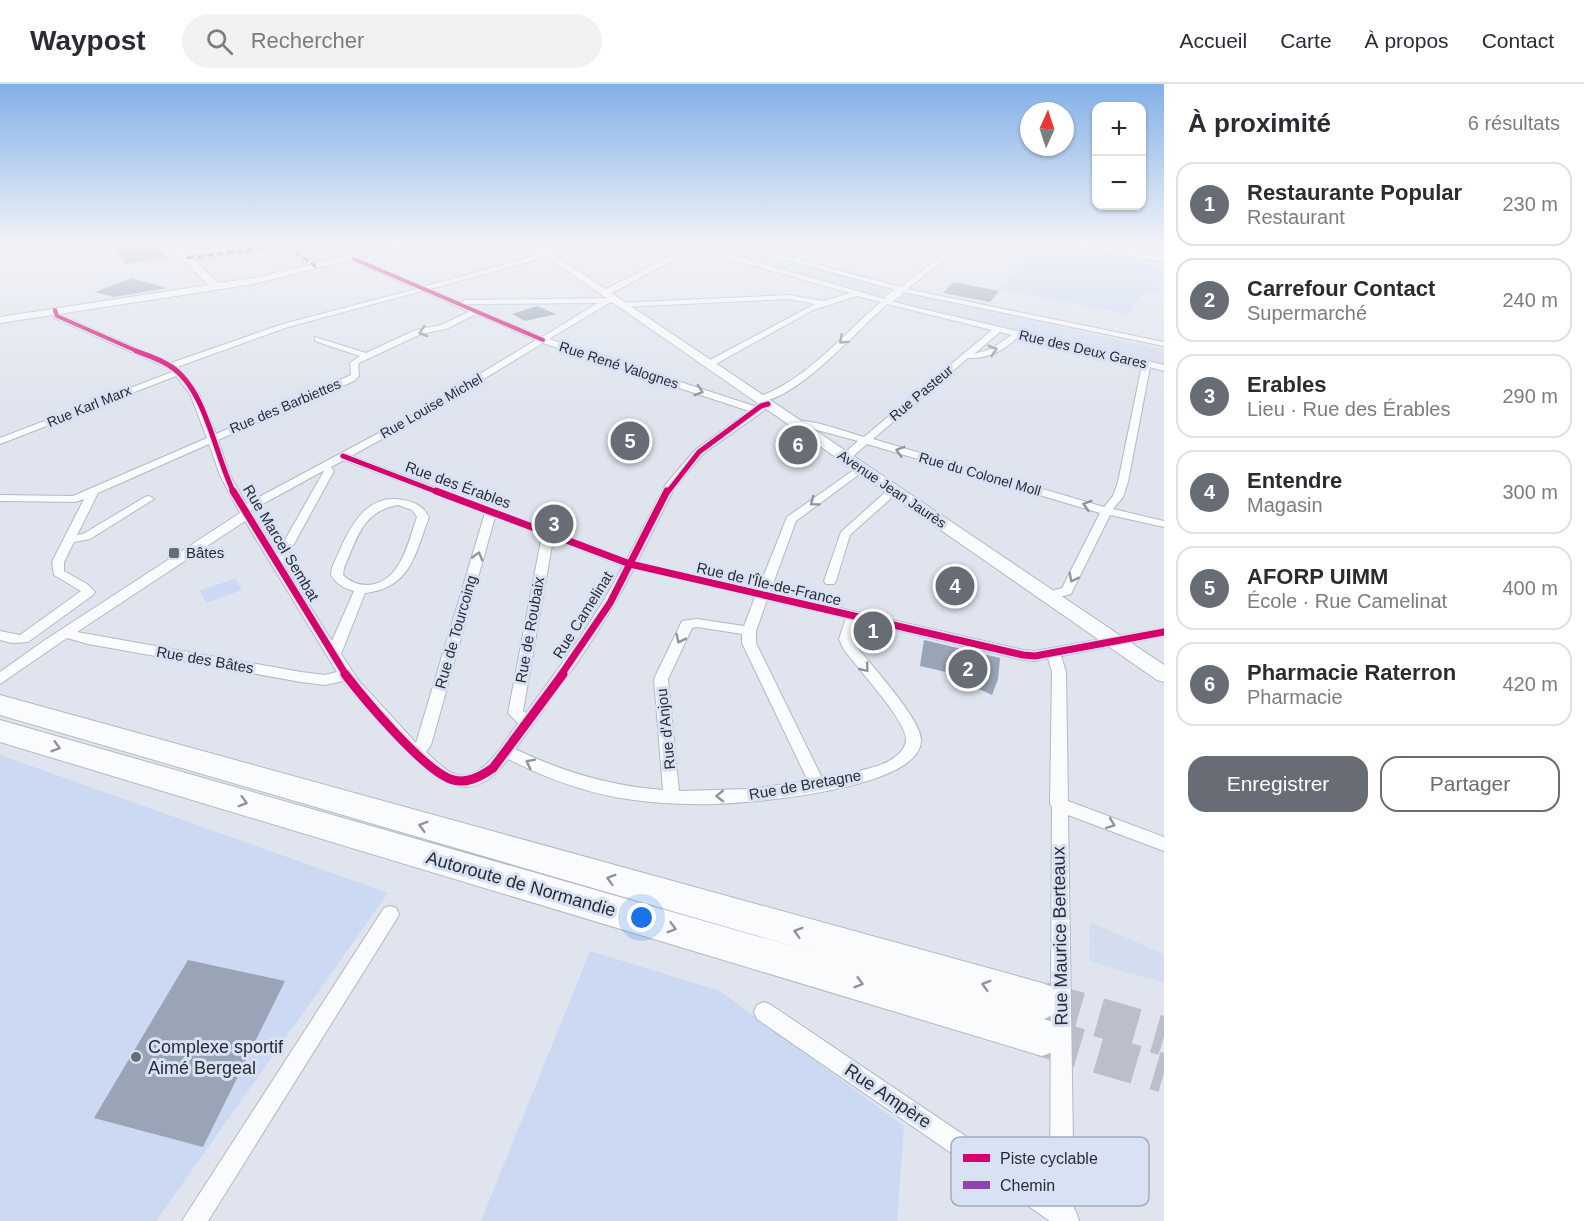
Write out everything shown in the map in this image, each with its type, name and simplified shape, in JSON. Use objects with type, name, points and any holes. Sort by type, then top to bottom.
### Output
[{"type":"highway","name":"Autoroute de Normandie","points":[[0,705],[1042,1001]]},
{"type":"highway","name":"Autoroute de Normandie","points":[[0,731],[1042,1037]]},
{"type":"main road","points":[[0,319],[151,296]]},
{"type":"main road","name":"Avenue Jean Jaurès","points":[[606,296],[709,364],[762,404],[796,423],[1164,675]]},
{"type":"street","name":"Rue Karl Marx","points":[[0,441],[175,369],[223,344],[401,296]]},
{"type":"street","name":"Rue René Valognes","points":[[443,296],[543,340],[762,404]]},
{"type":"street","name":"Rue Louise Michel","points":[[0,679],[246,512],[618,296]]},
{"type":"street","points":[[709,364],[823,303],[848,296]]},
{"type":"street","name":"Rue des Deux Gares","points":[[867,296],[998,330],[1164,368]]},
{"type":"street","name":"Rue Camelinat","points":[[493,768],[572,661],[609,603],[670,486],[699,452],[812,369],[892,296]]},
{"type":"street","points":[[924,296],[1164,344]]},
{"type":"street","points":[[454,301],[484,304],[781,297],[823,303]]},
{"type":"street","points":[[318,339],[367,356],[419,332],[443,327],[484,304]]},
{"type":"street","name":"Rue Marcel Sembat","points":[[56,311],[57,316],[175,369],[199,399],[221,465],[246,512],[346,675],[362,695],[439,774],[464,782],[477,779],[493,768]]},
{"type":"street","name":"Rue Pasteur","points":[[846,457],[998,330]]},
{"type":"street","points":[[966,356],[974,357],[998,350],[1017,334]]},
{"type":"street","name":"Rue des Barbiettes","points":[[212,437],[351,379],[355,376],[354,363],[367,356]]},
{"type":"street","points":[[1049,596],[1067,591],[1107,511],[1118,497],[1123,482],[1146,364]]},
{"type":"street","name":"Rue du Colonel Moll","points":[[796,423],[1107,511],[1164,524]]},
{"type":"street","points":[[0,511],[4,498],[75,499],[212,437]]},
{"type":"street","name":"Rue des Érables","points":[[343,456],[630,564]]},
{"type":"street","points":[[277,564],[328,471],[326,466]]},
{"type":"street","points":[[818,786],[749,643],[749,631],[791,519],[861,468]]},
{"type":"street","points":[[398,502],[407,480]]},
{"type":"street","points":[[0,635],[12,639],[23,639],[88,592],[84,586],[69,582],[58,572],[58,562],[94,490]]},
{"type":"street","points":[[830,581],[845,534],[894,490]]},
{"type":"street","points":[[71,539],[86,537],[149,499]]},
{"type":"street","points":[[398,502],[413,505],[420,510],[423,517],[402,572],[395,580],[383,586],[361,588],[351,587],[341,582],[337,575],[338,568],[364,514],[375,506],[398,502]]},
{"type":"street","name":"Rue de Tourcoing","points":[[418,752],[423,745],[490,511]]},
{"type":"street","name":"Rue de Roubaix","points":[[526,721],[515,713],[548,533]]},
{"type":"street","name":"Rue de l'Île-de-France","points":[[630,564],[763,597],[1023,655],[1053,652],[1164,632]]},
{"type":"street","points":[[334,654],[361,588]]},
{"type":"street","name":"Rue de Bretagne","points":[[506,751],[542,770],[586,784],[672,796],[745,796],[818,786],[877,773],[897,765],[912,747],[914,738],[906,719],[853,654],[846,639],[853,616]]},
{"type":"street","name":"Rue d'Anjou","points":[[672,796],[661,679],[687,624],[697,623],[749,631]]},
{"type":"street","name":"Rue des Bâtes","points":[[66,633],[87,640],[301,677],[326,680],[346,675]]},
{"type":"street","name":"Rue Maurice Berteaux","points":[[1053,652],[1059,672],[1058,804],[1064,1137]]},
{"type":"street","points":[[1058,804],[1164,844]]},
{"type":"street","points":[[194,1221],[390,914]]},
{"type":"street","name":"Rue Ampère","points":[[764,1012],[951,1141]]},
{"type":"street","name":"Rue Ampère","points":[[1046,1206],[1065,1219]]},
{"type":"shaded area","points":[[871,296],[922,296],[1164,350],[1164,365]]},
{"type":"shaded area","points":[[1035,296],[1140,296],[1129,314]]},
{"type":"shaded area","points":[[235,579],[242,590],[206,603],[200,590]]},
{"type":"shaded area","name":"Complexe sportif Aimé Bergeal","points":[[0,755],[388,893],[156,1221],[0,1221]]},
{"type":"shaded area","points":[[1090,922],[1164,954],[1164,983],[1089,961]]},
{"type":"shaded area","points":[[590,951],[720,991],[904,1126],[897,1221],[481,1221]]},
{"type":"building","points":[[959,296],[995,296],[990,302]]},
{"type":"building","points":[[537,306],[556,314],[525,321],[512,314]]},
{"type":"building","points":[[924,640],[1000,658],[998,679],[992,695],[958,679],[959,675],[920,666]]},
{"type":"building","points":[[188,960],[285,981],[203,1147],[94,1118]]},
{"type":"tunnel","points":[[1042,1001],[1164,1036]]},
{"type":"tunnel","points":[[1042,1037],[1164,1073]]},
{"type":"railway","points":[[888,296],[1001,326],[1164,363]]},
{"type":"railway","points":[[1082,337],[1164,354]]},
{"type":"cycle path","points":[[440,296],[543,340]]},
{"type":"cycle path","points":[[55,310],[57,316],[171,366],[184,380],[202,410],[233,491],[346,675],[380,715],[428,763],[450,779],[462,781],[483,775],[493,768],[572,661],[610,603],[670,486],[699,452],[761,406],[768,404]]},
{"type":"cycle path","points":[[343,456],[630,564],[1023,655],[1035,656],[1164,632]]},
{"type":"place","name":"AFORP UIMM","points":[[630,441]]},
{"type":"place","name":"Pharmacie Raterron","points":[[798,445]]},
{"type":"place","name":"Erables","points":[[554,524]]},
{"type":"place","name":"Bâtes","points":[[174,553]]},
{"type":"place","name":"Entendre","points":[[955,586]]},
{"type":"place","name":"Restaurante Popular","points":[[873,631]]},
{"type":"place","name":"Carrefour Contact","points":[[968,669]]},
{"type":"place","name":"Complexe sportif Aimé Bergeal","points":[[136,1057]]}]
